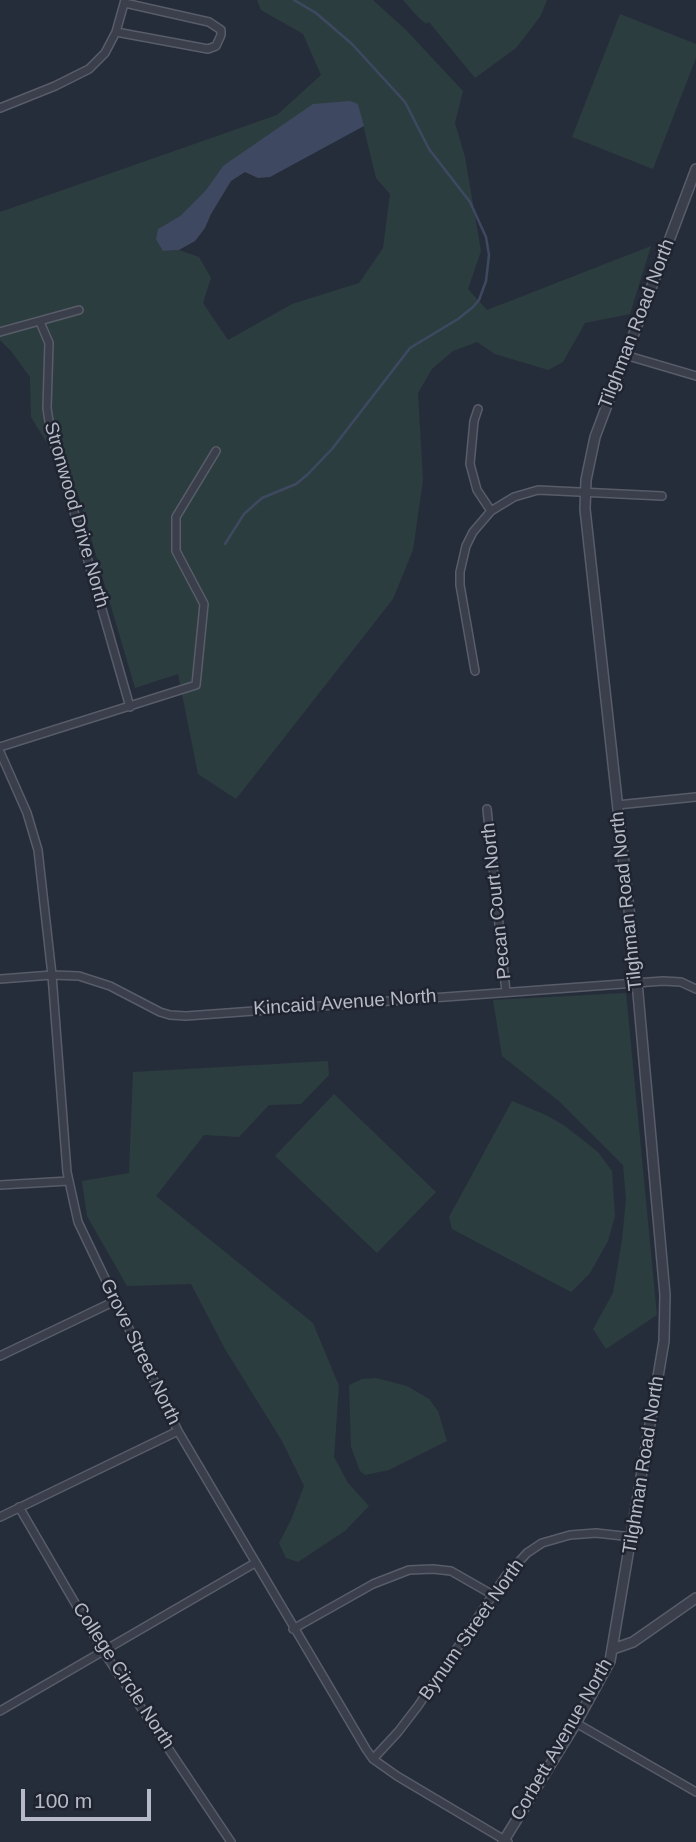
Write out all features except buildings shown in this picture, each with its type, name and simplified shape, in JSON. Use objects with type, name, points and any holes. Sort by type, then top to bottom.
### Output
[{"type":"street","points":[[0,108],[65,82],[89,69],[105,53],[116,32],[125,2],[209,22],[220,30],[221,35],[216,46],[208,49],[116,32]]},
{"type":"street","name":"Tilghman Road North","points":[[612,1649],[658,1377],[666,1312],[637,982],[587,539],[586,491],[595,437],[696,169]]},
{"type":"street","points":[[0,332],[79,310]]},
{"type":"street","name":"Stronwood Drive North","points":[[40,322],[49,343],[47,408],[50,428],[130,707]]},
{"type":"street","points":[[625,355],[696,376]]},
{"type":"street","points":[[478,409],[470,455],[472,476],[483,501],[491,511]]},
{"type":"street","points":[[0,747],[197,685],[204,604],[176,551],[176,517],[216,451]]},
{"type":"street","points":[[475,671],[460,572],[466,546],[473,532],[491,511],[514,497],[538,490],[662,496]]},
{"type":"street","name":"Grove Street North","points":[[0,752],[20,793],[36,845],[52,975],[69,1181],[78,1222],[178,1431],[293,1629],[373,1759],[505,1841]]},
{"type":"street","points":[[617,805],[696,797]]},
{"type":"street","name":"Pecan Court North","points":[[487,809],[506,992]]},
{"type":"street","name":"Kincaid Avenue North","points":[[0,979],[67,974],[87,978],[170,1015],[673,980],[696,989]]},
{"type":"street","points":[[0,1185],[69,1181]]},
{"type":"street","points":[[0,1356],[115,1300]]},
{"type":"street","points":[[0,1517],[178,1431]]},
{"type":"street","name":"College Circle North","points":[[19,1507],[103,1651],[231,1842]]},
{"type":"street","name":"Bynum Street North","points":[[373,1759],[418,1706],[515,1564],[542,1543],[554,1538],[583,1533],[632,1537]]},
{"type":"street","points":[[0,1711],[255,1563]]},
{"type":"street","points":[[293,1629],[373,1584],[409,1570],[451,1571],[493,1595]]},
{"type":"street","name":"Corbett Avenue North","points":[[505,1841],[576,1723],[610,1661],[612,1649],[633,1642],[694,1602]]},
{"type":"street","points":[[576,1723],[696,1792]]},
{"type":"shaded area","points":[[257,0],[373,0],[406,30],[463,91],[455,123],[465,157],[481,251],[468,289],[487,310],[651,246],[630,314],[585,323],[563,362],[548,370],[495,354],[477,342],[453,351],[432,369],[418,393],[423,480],[413,550],[393,599],[236,799],[198,774],[178,674],[135,688],[78,494],[31,417],[30,377],[0,340],[0,212],[277,115],[321,75],[303,34],[261,10]],"holes":[[[358,104],[376,178],[390,194],[383,248],[359,283],[292,304],[228,340],[203,303],[211,278],[199,257],[179,250],[163,251],[158,229],[180,216],[206,190],[223,166]]]},
{"type":"shaded area","points":[[403,0],[547,0],[540,17],[516,48],[475,78],[429,22],[426,24]]},
{"type":"shaded area","points":[[620,14],[696,44],[696,58],[653,169],[572,137]]},
{"type":"shaded area","points":[[626,993],[657,1315],[606,1349],[593,1329],[613,1293],[626,1199],[623,1165],[560,1102],[502,1056],[493,1000]]},
{"type":"shaded area","points":[[328,1061],[329,1075],[301,1104],[269,1105],[239,1137],[204,1135],[156,1196],[313,1323],[339,1386],[334,1457],[348,1483],[369,1506],[345,1531],[298,1562],[286,1558],[279,1543],[304,1486],[282,1441],[225,1349],[191,1284],[127,1286],[87,1216],[82,1181],[129,1173],[133,1072]]},
{"type":"shaded area","points":[[334,1094],[436,1192],[377,1253],[275,1156]]},
{"type":"shaded area","points":[[512,1101],[565,1126],[598,1152],[612,1171],[615,1216],[608,1241],[590,1273],[571,1292],[452,1229],[449,1217]]},
{"type":"shaded area","points":[[376,1378],[407,1386],[429,1399],[438,1411],[447,1441],[389,1470],[365,1475],[360,1471],[351,1447],[349,1385],[362,1379]]},
{"type":"water","points":[[350,101],[358,104],[364,126],[270,177],[258,178],[245,172],[231,181],[195,241],[179,250],[163,251],[156,239],[158,229],[180,216],[206,190],[223,166],[313,104]]},
{"type":"waterway","points":[[225,544],[244,514],[262,498],[296,484],[307,475],[332,449],[410,348],[473,307],[479,300],[486,281],[489,255],[486,237],[470,202],[429,149],[405,102],[352,44],[316,13],[294,0]]}]
